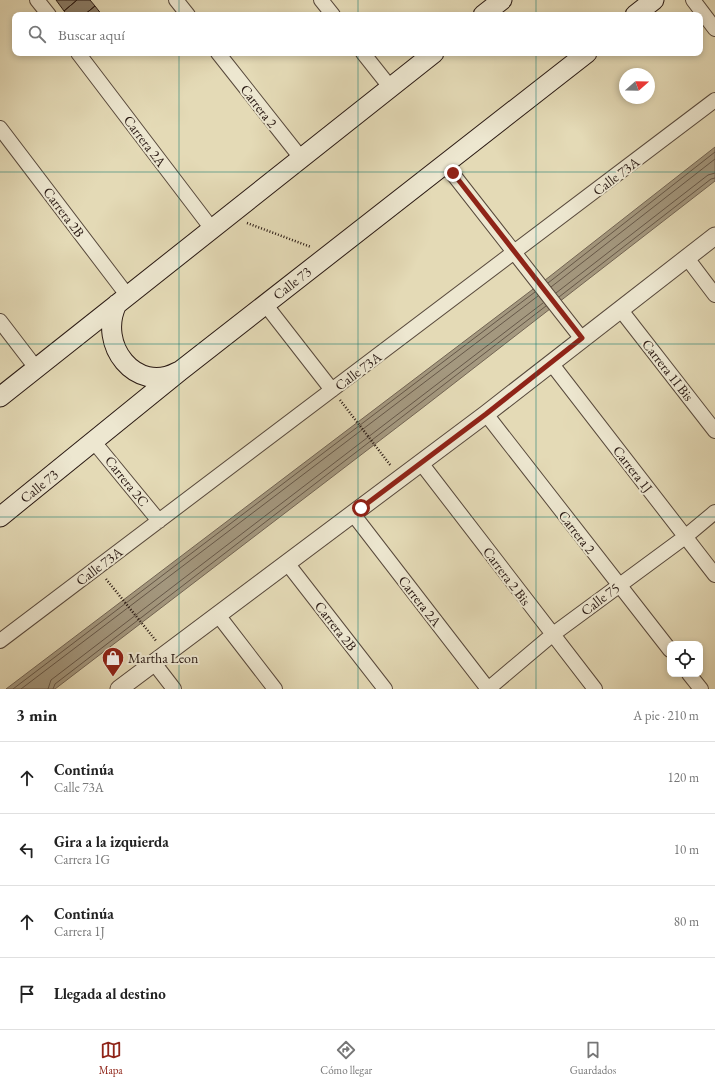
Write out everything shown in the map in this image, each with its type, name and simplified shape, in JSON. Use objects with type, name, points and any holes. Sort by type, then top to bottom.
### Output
[{"type":"main road","points":[[487,12],[502,0]]},
{"type":"main road","points":[[639,12],[654,0]]},
{"type":"main road","points":[[0,397],[430,56]]},
{"type":"main road","name":"Calle 73","points":[[0,517],[180,371],[582,56]]},
{"type":"main road","points":[[122,300],[111,318],[111,334],[115,349],[123,362],[136,371],[150,376],[166,376],[180,371]]},
{"type":"street","points":[[38,0],[47,12]]},
{"type":"street","points":[[176,0],[186,12]]},
{"type":"street","points":[[321,0],[331,12]]},
{"type":"street","points":[[693,0],[702,12]]},
{"type":"street","points":[[703,13],[715,29]]},
{"type":"street","name":"Carrera 2A","points":[[80,56],[212,229]]},
{"type":"street","name":"Carrera 2","points":[[220,56],[301,158]]},
{"type":"street","points":[[365,56],[390,87]]},
{"type":"street","name":"Calle 73A","points":[[0,641],[715,100]]},
{"type":"street","name":"Carrera 2B","points":[[0,128],[122,300]]},
{"type":"street","points":[[445,164],[582,338]]},
{"type":"street","points":[[119,689],[486,414],[715,236]]},
{"type":"street","points":[[687,258],[715,295]]},
{"type":"street","points":[[265,304],[332,390]]},
{"type":"street","name":"Carrera 1I Bis","points":[[620,309],[715,430]]},
{"type":"street","points":[[0,321],[36,368]]},
{"type":"street","name":"Carrera 1J","points":[[550,363],[715,575]]},
{"type":"street","name":"Carrera 2","points":[[486,414],[667,646]]},
{"type":"street","name":"Carrera 2C","points":[[94,442],[159,521]]},
{"type":"street","name":"Carrera 2 Bis","points":[[421,463],[595,689]]},
{"type":"street","name":"Calle 75","points":[[488,689],[552,635],[685,537],[715,512]]},
{"type":"street","name":"Carrera 2A","points":[[353,514],[488,689]]},
{"type":"street","name":"Carrera 2B","points":[[287,563],[385,689]]},
{"type":"street","points":[[218,615],[275,689]]},
{"type":"street","points":[[154,663],[174,689]]},
{"type":"street","points":[[691,677],[701,689]]},
{"type":"path","points":[[242,221],[318,250]]},
{"type":"path","points":[[350,413],[387,460]]},
{"type":"path","points":[[97,568],[159,645]]},
{"type":"water","points":[[715,147],[715,181],[421,409],[55,689],[6,689],[549,277]]},
{"type":"building","points":[[56,0],[77,0],[64,11]]},
{"type":"building","points":[[77,0],[90,0],[95,6],[88,12],[64,11]]},
{"type":"building","points":[[95,6],[100,12],[88,12]]},
{"type":"place","name":"Martha Leon","points":[[113,678]]},
{"type":"route","points":[[361,508],[486,414],[582,338],[453,173]]}]
